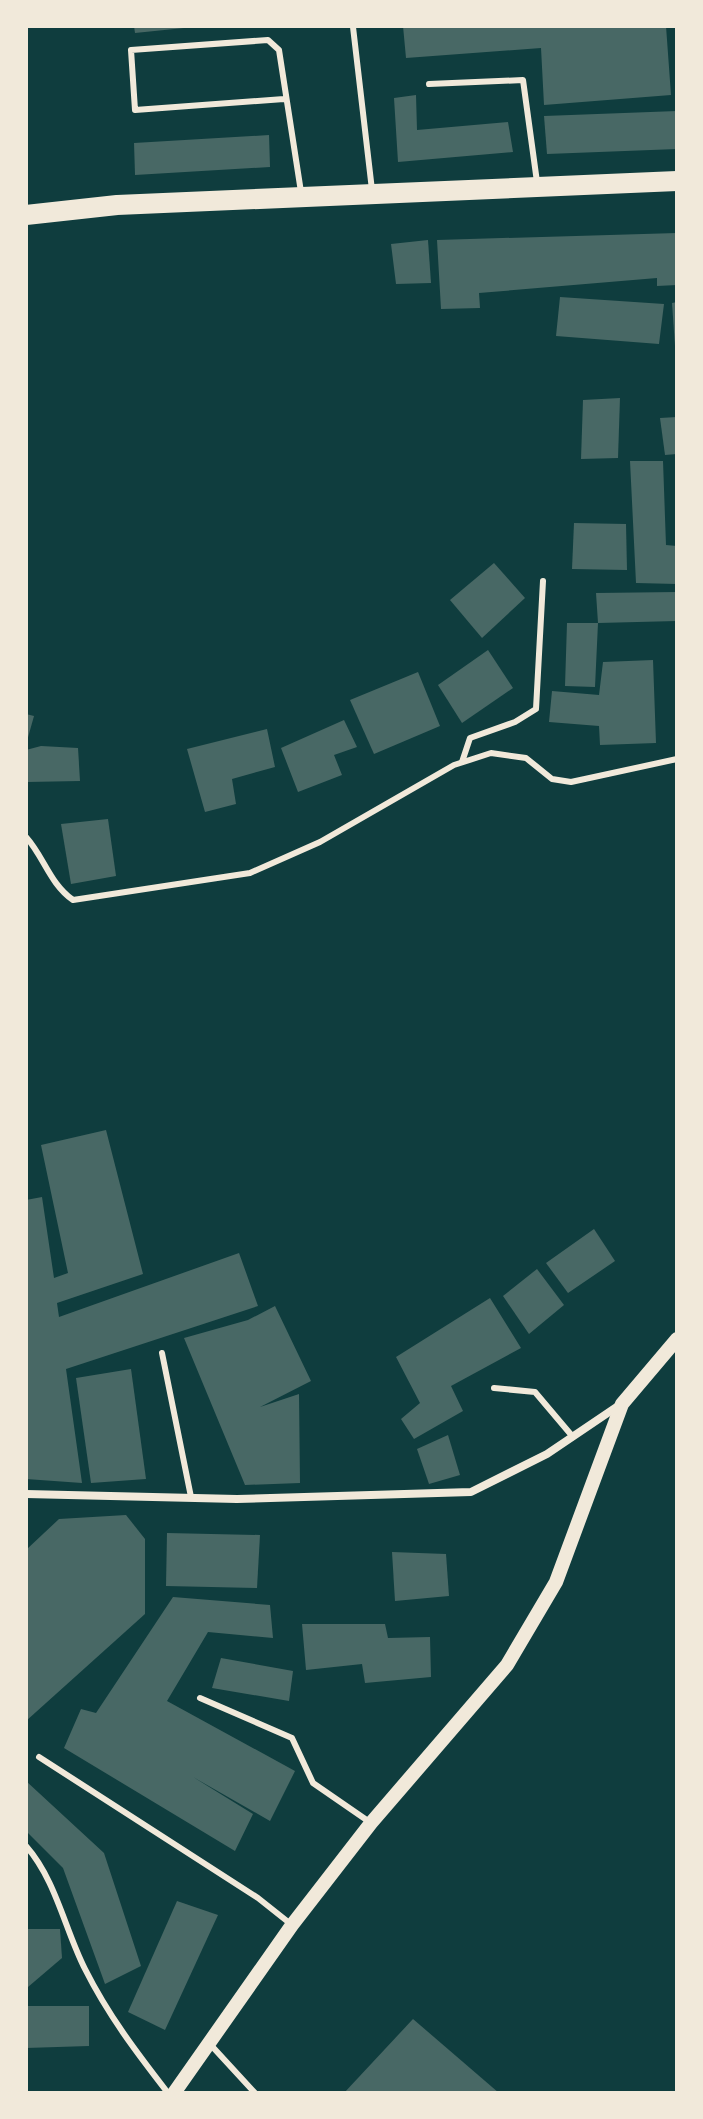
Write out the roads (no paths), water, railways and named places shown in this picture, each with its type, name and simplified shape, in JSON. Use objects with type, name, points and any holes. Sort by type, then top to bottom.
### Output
[{"type":"main road","points":[[26,215],[117,205],[677,181]]},
{"type":"street","points":[[26,1494],[191,1497],[471,1492],[547,1454],[622,1404],[677,1339]]},
{"type":"street","points":[[171,2093],[292,1925],[371,1823],[507,1665],[556,1582],[622,1404]]},
{"type":"lane","points":[[353,27],[373,196]]},
{"type":"lane","points":[[284,99],[135,110],[131,50],[268,40],[279,50],[284,99],[302,199]]},
{"type":"lane","points":[[429,84],[523,80],[538,188]]},
{"type":"lane","points":[[462,762],[470,738],[515,722],[536,709],[543,581]]},
{"type":"lane","points":[[26,837],[38,851],[58,890],[73,900],[250,873],[320,842],[462,762],[491,753],[526,758],[552,779],[571,782],[677,759]]},
{"type":"lane","points":[[162,1353],[191,1497]]},
{"type":"lane","points":[[494,1388],[535,1392],[573,1437]]},
{"type":"lane","points":[[200,1698],[292,1738],[313,1783],[371,1823]]},
{"type":"lane","points":[[39,1757],[258,1898],[292,1925]]},
{"type":"lane","points":[[26,1846],[44,1873],[83,1966],[112,2020],[171,2093]]},
{"type":"lane","points":[[208,2041],[255,2093]]}]
